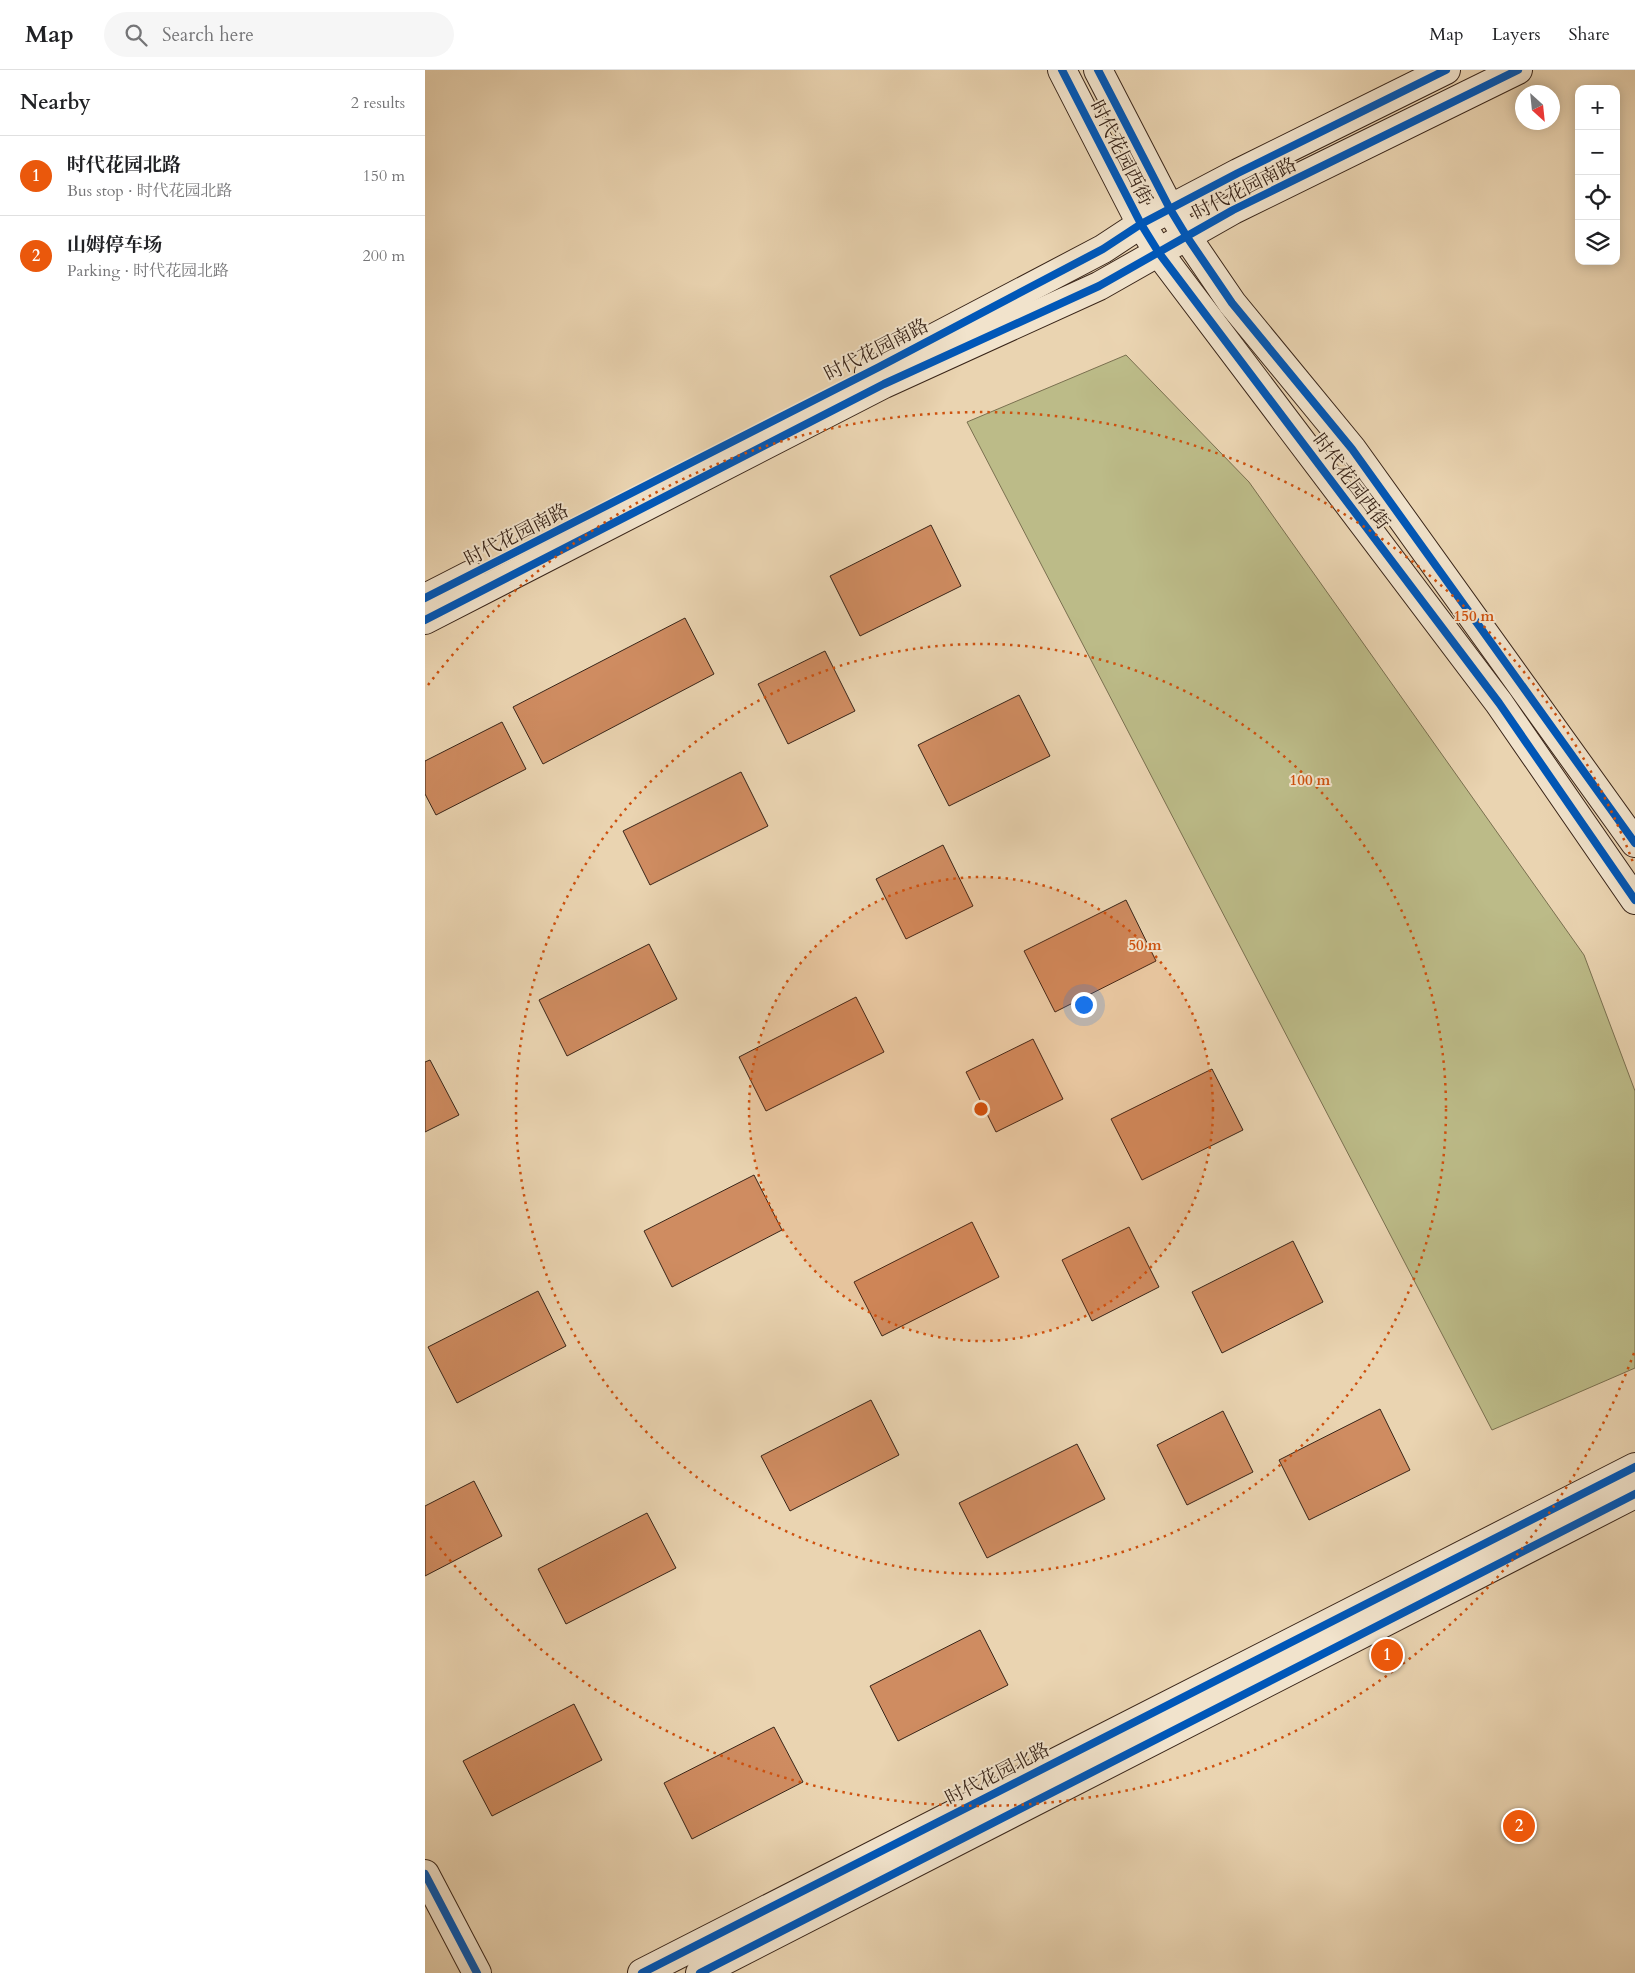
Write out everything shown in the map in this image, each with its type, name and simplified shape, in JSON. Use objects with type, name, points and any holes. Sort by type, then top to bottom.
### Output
[{"type":"street","name":"时代花园西街","points":[[1062,70],[1141,224],[1159,252],[1499,703],[1635,900]]},
{"type":"street","name":"时代花园西街","points":[[1098,70],[1170,209],[1232,303],[1352,449],[1635,843]]},
{"type":"street","name":"时代花园南路","points":[[425,598],[879,367],[1103,249],[1141,224],[1446,70]]},
{"type":"street","name":"时代花园南路","points":[[425,620],[884,384],[1099,286],[1233,210],[1517,70]]},
{"type":"street","name":"时代花园北路","points":[[642,1973],[1635,1467]]},
{"type":"street","points":[[700,1973],[1635,1494]]},
{"type":"street","points":[[425,1874],[477,1973]]},
{"type":"shaded area","points":[[1126,355],[1249,482],[1584,955],[1635,1091],[1635,1368],[1492,1430],[967,422]]},
{"type":"building","points":[[931,525],[961,586],[860,636],[830,576]]},
{"type":"building","points":[[685,618],[714,674],[543,764],[513,707]]},
{"type":"building","points":[[825,651],[855,711],[788,744],[758,684]]},
{"type":"building","points":[[1019,695],[1050,756],[949,806],[918,745]]},
{"type":"building","points":[[502,722],[526,769],[436,815],[425,794],[425,761]]},
{"type":"building","points":[[741,772],[768,826],[650,885],[623,831]]},
{"type":"building","points":[[943,845],[973,906],[906,939],[876,879]]},
{"type":"building","points":[[1126,900],[1156,961],[1055,1012],[1024,951]]},
{"type":"building","points":[[649,944],[677,999],[567,1056],[539,1000]]},
{"type":"building","points":[[856,997],[884,1052],[766,1111],[739,1057]]},
{"type":"building","points":[[1033,1039],[1063,1099],[996,1132],[966,1072]]},
{"type":"building","points":[[430,1060],[459,1115],[425,1132],[425,1062]]},
{"type":"building","points":[[1212,1069],[1243,1130],[1142,1180],[1111,1119]]},
{"type":"building","points":[[754,1175],[782,1230],[672,1287],[644,1231]]},
{"type":"building","points":[[972,1222],[999,1277],[882,1336],[854,1282]]},
{"type":"building","points":[[1129,1227],[1159,1287],[1092,1321],[1062,1260]]},
{"type":"building","points":[[1293,1241],[1323,1302],[1222,1353],[1192,1292]]},
{"type":"building","points":[[538,1291],[566,1346],[457,1403],[428,1347]]},
{"type":"building","points":[[871,1400],[899,1455],[790,1511],[761,1456]]},
{"type":"building","points":[[1380,1409],[1410,1470],[1309,1520],[1279,1460]]},
{"type":"building","points":[[1223,1411],[1253,1472],[1187,1505],[1157,1445]]},
{"type":"building","points":[[1077,1444],[1105,1499],[987,1558],[959,1503]]},
{"type":"building","points":[[474,1481],[502,1536],[425,1576],[425,1506]]},
{"type":"building","points":[[647,1513],[676,1568],[566,1624],[538,1569]]},
{"type":"building","points":[[980,1630],[1008,1685],[898,1741],[870,1686]]},
{"type":"building","points":[[574,1704],[602,1760],[492,1816],[463,1761]]},
{"type":"building","points":[[774,1727],[803,1782],[692,1839],[664,1783]]},
{"type":"cycle path","points":[[1062,70],[1141,224],[1159,253],[1499,703],[1635,900]]},
{"type":"cycle path","points":[[1098,70],[1170,209],[1232,303],[1352,449],[1635,843]]},
{"type":"cycle path","points":[[425,598],[879,367],[1103,249],[1141,224],[1238,173],[1446,70]]},
{"type":"cycle path","points":[[425,620],[884,384],[1099,286],[1233,210],[1518,70]]},
{"type":"cycle path","points":[[642,1973],[1635,1467]]},
{"type":"cycle path","points":[[700,1973],[1635,1494]]},
{"type":"cycle path","points":[[425,1874],[477,1973]]},
{"type":"place","name":"时代花园北路","points":[[1387,1655]]},
{"type":"place","name":"山姆停车场","points":[[1519,1826]]}]
